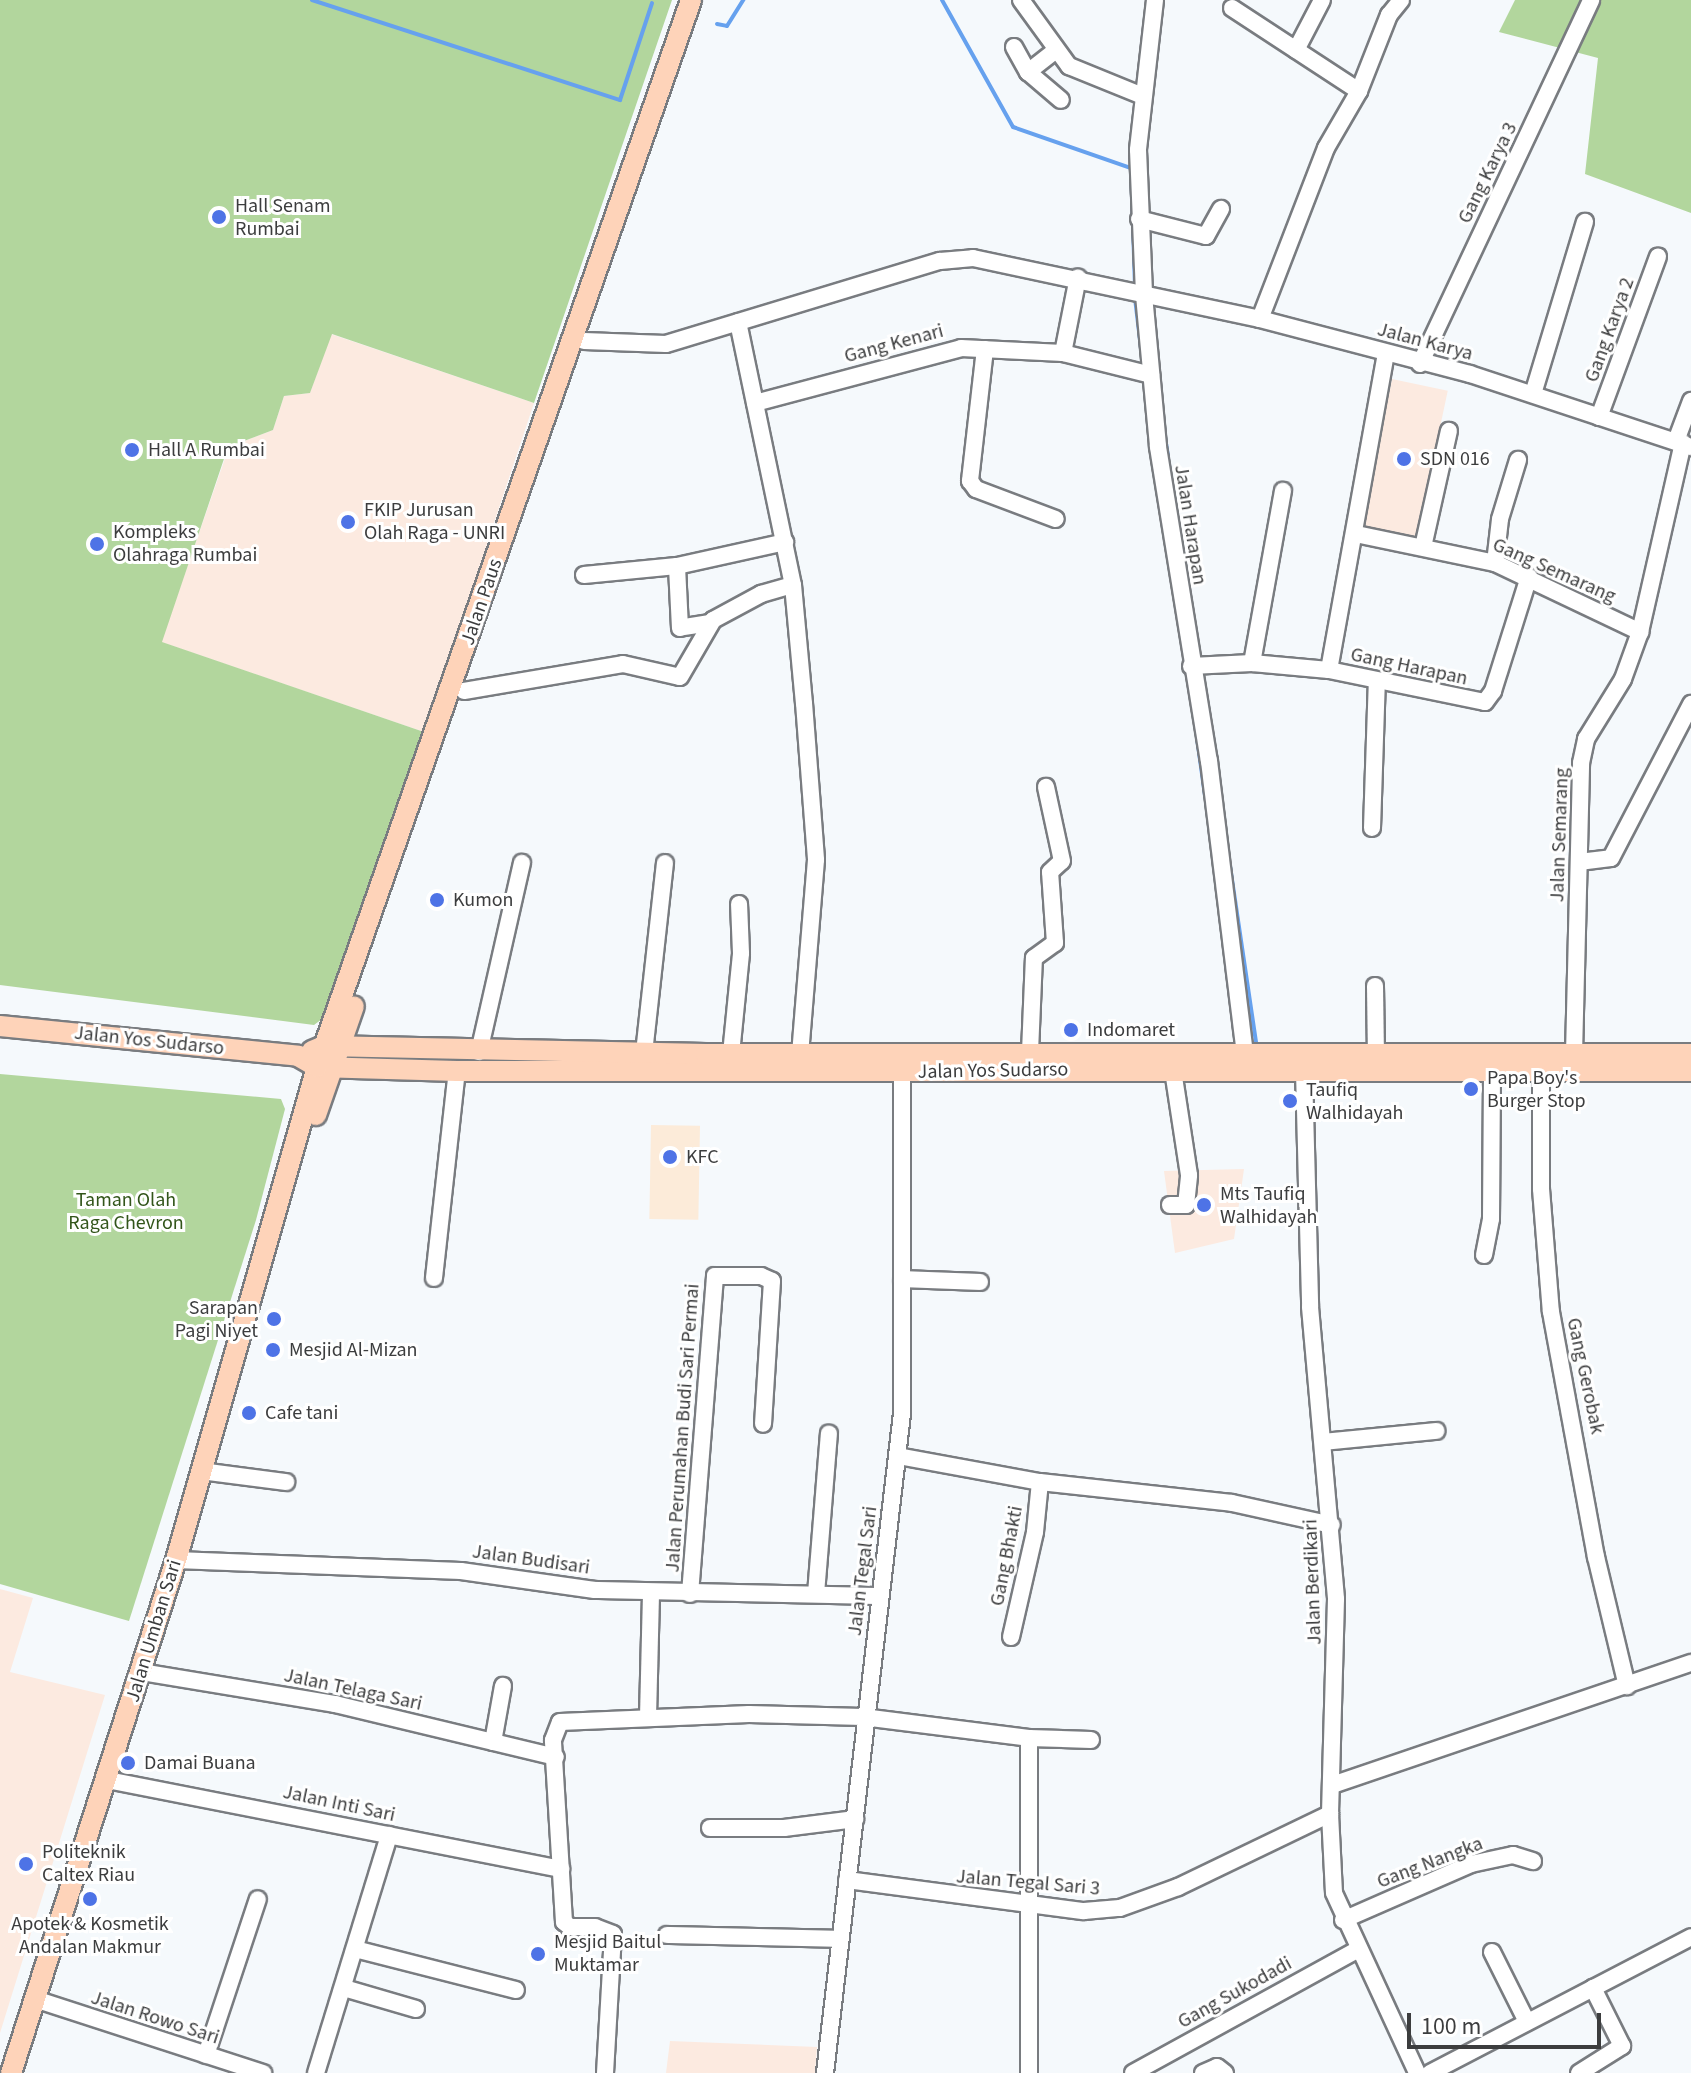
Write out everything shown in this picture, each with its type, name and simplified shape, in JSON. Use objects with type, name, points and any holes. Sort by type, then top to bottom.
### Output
[{"type":"main road","name":"Jalan Paus","points":[[329,1057],[691,0]]},
{"type":"main road","name":"Jalan Paus","points":[[329,1057],[464,691],[702,0]]},
{"type":"main road","name":"Jalan Yos Sudarso","points":[[0,1026],[329,1057],[479,1052],[644,1053],[706,1062],[731,1054],[1376,1054],[1415,1062],[1492,1070],[1691,1071]]},
{"type":"main road","name":"Jalan Yos Sudarso","points":[[329,1057],[457,1071],[706,1062],[902,1072],[1304,1071],[1574,1054],[1691,1054]]},
{"type":"main road","name":"Jalan Umban Sari","points":[[11,2073],[141,1672],[286,1185],[329,1057]]},
{"type":"street","points":[[1021,0],[1055,51],[1087,76],[1143,96]]},
{"type":"street","name":"Jalan Harapan","points":[[1155,0],[1143,96],[1139,219],[1145,374],[1209,761],[1245,1054]]},
{"type":"street","points":[[1296,50],[1322,0]]},
{"type":"street","points":[[1260,319],[1326,148],[1359,91],[1389,15],[1401,0]]},
{"type":"street","name":"Gang Karya 3","points":[[1420,364],[1591,0]]},
{"type":"street","points":[[1232,8],[1359,91]]},
{"type":"street","points":[[1014,47],[1028,72],[1061,100]]},
{"type":"street","points":[[1028,72],[1055,51]]},
{"type":"street","points":[[1139,219],[1206,236],[1221,209]]},
{"type":"street","points":[[1533,394],[1585,222]]},
{"type":"street","name":"Gang Karya 2","points":[[1599,417],[1658,257]]},
{"type":"street","name":"Jalan Karya","points":[[584,341],[666,344],[940,261],[973,258],[1078,277],[1142,295],[1260,319],[1533,394],[1684,444]]},
{"type":"street","points":[[1063,353],[1078,277]]},
{"type":"street","points":[[738,322],[793,585],[816,860],[800,1054]]},
{"type":"street","points":[[985,349],[970,481],[976,489],[1056,519]]},
{"type":"street","name":"Gang Kenari","points":[[755,403],[933,352],[985,349],[1063,353],[1145,374]]},
{"type":"street","points":[[1329,670],[1356,534],[1386,353]]},
{"type":"street","name":"Jalan Semarang","points":[[1574,1054],[1578,804],[1586,739],[1623,679],[1640,632],[1684,444],[1691,401]]},
{"type":"street","points":[[1423,547],[1449,431]]},
{"type":"street","points":[[1495,563],[1500,519],[1518,460]]},
{"type":"street","points":[[1252,663],[1283,491]]},
{"type":"street","name":"Gang Semarang","points":[[1356,534],[1495,563],[1640,632]]},
{"type":"street","points":[[584,575],[677,566],[785,542]]},
{"type":"street","points":[[677,566],[680,628],[710,623],[761,594],[793,585]]},
{"type":"street","name":"Gang Harapan","points":[[1193,666],[1252,663],[1329,670],[1479,703],[1489,700],[1529,577]]},
{"type":"street","points":[[464,691],[623,664],[680,677],[710,623]]},
{"type":"street","points":[[1372,828],[1377,681]]},
{"type":"street","points":[[1579,862],[1611,858],[1691,704]]},
{"type":"street","points":[[1030,1052],[1034,958],[1055,943],[1050,872],[1062,861],[1046,787]]},
{"type":"street","points":[[479,1052],[522,863]]},
{"type":"street","points":[[644,1053],[665,863]]},
{"type":"street","points":[[731,1054],[741,953],[739,904]]},
{"type":"street","points":[[1375,986],[1376,1054]]},
{"type":"street","points":[[1170,1205],[1186,1205],[1189,1175],[1173,1070]]},
{"type":"street","points":[[1484,1255],[1491,1219],[1492,1070]]},
{"type":"street","name":"Gang Gerobak","points":[[1541,1070],[1541,1189],[1551,1312],[1596,1557],[1627,1686]]},
{"type":"street","points":[[434,1278],[457,1071]]},
{"type":"street","name":"Jalan Berdikari","points":[[1304,1071],[1310,1307],[1332,1525],[1335,1784],[1330,1814],[1334,1893],[1343,1920],[1417,2073]]},
{"type":"street","name":"Jalan Tegal Sari","points":[[825,2073],[838,1939],[855,1819],[863,1717],[898,1456],[902,1072]]},
{"type":"street","name":"Jalan Perumahan Budi Sari Permai","points":[[690,1594],[715,1276],[761,1276],[772,1281],[763,1424]]},
{"type":"street","points":[[902,1279],[980,1282]]},
{"type":"street","points":[[1323,1442],[1436,1431]]},
{"type":"street","points":[[816,1594],[829,1434]]},
{"type":"street","points":[[898,1456],[1040,1482],[1232,1503],[1332,1525]]},
{"type":"street","points":[[201,1471],[286,1482]]},
{"type":"street","name":"Gang Bhakti","points":[[1011,1637],[1035,1532],[1040,1482]]},
{"type":"street","name":"Jalan Budisari","points":[[176,1560],[461,1571],[595,1590],[880,1596]]},
{"type":"street","points":[[648,1717],[651,1592]]},
{"type":"street","points":[[1335,1784],[1691,1663]]},
{"type":"street","name":"Jalan Telaga Sari","points":[[141,1672],[335,1704],[556,1757]]},
{"type":"street","points":[[493,1742],[503,1686]]},
{"type":"street","points":[[605,2073],[613,1934],[595,1927],[570,1927],[564,1922],[554,1729],[566,1719],[863,1717],[1029,1738],[1091,1740]]},
{"type":"street","points":[[1029,1738],[1032,1901],[1029,2073]]},
{"type":"street","name":"Jalan Inti Sari","points":[[107,1780],[561,1869]]},
{"type":"street","name":"Jalan Tegal Sari 3","points":[[847,1880],[980,1900],[1032,1901],[1084,1911],[1120,1908],[1178,1887],[1330,1814]]},
{"type":"street","points":[[710,1828],[784,1828],[855,1819]]},
{"type":"street","points":[[316,2073],[389,1835]]},
{"type":"street","name":"Gang Nangka","points":[[1343,1920],[1471,1864],[1513,1855],[1533,1861]]},
{"type":"street","points":[[206,2055],[258,1899]]},
{"type":"street","points":[[667,1935],[838,1939]]},
{"type":"street","points":[[1430,2073],[1691,1937]]},
{"type":"street","points":[[355,1949],[516,1990]]},
{"type":"street","name":"Gang Sukodadi","points":[[1133,2073],[1357,1950]]},
{"type":"street","points":[[1492,1952],[1527,2022]]},
{"type":"street","points":[[344,1988],[416,2009]]},
{"type":"street","points":[[1579,2073],[1622,2046],[1593,1988]]},
{"type":"street","name":"Jalan Rowo Sari","points":[[35,1999],[263,2073]]},
{"type":"street","points":[[1203,2073],[1217,2067],[1225,2073]]},
{"type":"shaded area","name":"FKIP Jurusan Olah Raga - UNRI","points":[[331,334],[534,403],[424,732],[161,642],[229,447],[273,430],[284,396],[310,393]]},
{"type":"shaded area","name":"SDN 016","points":[[1392,379],[1448,391],[1416,539],[1361,527]]},
{"type":"shaded area","points":[[651,1125],[700,1126],[698,1220],[649,1219]]},
{"type":"shaded area","name":"Mts Taufiq Walhidayah","points":[[1244,1169],[1234,1239],[1175,1253],[1164,1171]]},
{"type":"shaded area","name":"Politeknik Caltex Riau","points":[[0,1589],[33,1598],[10,1672],[105,1695],[0,2033]]},
{"type":"shaded area","points":[[670,2041],[817,2047],[815,2073],[666,2073]]},
{"type":"green space","name":"Kompleks Olahraga Rumbai","points":[[0,0],[672,0],[534,403],[332,334],[310,393],[284,396],[273,430],[228,447],[162,642],[424,732],[326,1016],[314,1025],[0,985]]},
{"type":"green space","points":[[1515,0],[1691,0],[1691,213],[1585,174],[1598,58],[1499,32]]},
{"type":"green space","name":"Taman Olah Raga Chevron","points":[[0,1074],[281,1099],[285,1109],[256,1220],[129,1621],[0,1584]]},
{"type":"waterway","points":[[312,0],[620,100],[652,3]]},
{"type":"waterway","points":[[717,24],[727,26],[743,0]]},
{"type":"waterway","points":[[942,0],[1013,127],[1131,168]]},
{"type":"waterway","points":[[1131,166],[1135,289]]},
{"type":"waterway","points":[[1135,298],[1141,348]]},
{"type":"waterway","points":[[1165,437],[1168,456]]},
{"type":"waterway","points":[[1157,489],[1189,685]]},
{"type":"waterway","points":[[1197,738],[1205,796]]},
{"type":"waterway","points":[[1230,866],[1256,1042]]},
{"type":"place","name":"Hall Senam Rumbai","points":[[219,217]]},
{"type":"place","name":"Hall A Rumbai","points":[[132,450]]},
{"type":"place","name":"SDN 016","points":[[1404,459]]},
{"type":"place","name":"FKIP Jurusan Olah Raga - UNRI","points":[[348,522]]},
{"type":"place","name":"Kompleks Olahraga Rumbai","points":[[97,544]]},
{"type":"place","name":"Kumon","points":[[437,900]]},
{"type":"place","name":"Indomaret","points":[[1071,1030]]},
{"type":"place","name":"Papa Boy's Burger Stop","points":[[1471,1089]]},
{"type":"place","name":"Taufiq Walhidayah","points":[[1290,1101]]},
{"type":"place","name":"KFC","points":[[670,1157]]},
{"type":"place","name":"Mts Taufiq Walhidayah","points":[[1204,1205]]},
{"type":"place","name":"Sarapan Pagi Niyet","points":[[274,1319]]},
{"type":"place","name":"Mesjid Al-Mizan","points":[[273,1350]]},
{"type":"place","name":"Cafe tani","points":[[249,1413]]},
{"type":"place","name":"Damai Buana","points":[[128,1763]]},
{"type":"place","name":"Politeknik Caltex Riau","points":[[26,1864]]},
{"type":"place","name":"Apotek & Kosmetik Andalan Makmur","points":[[90,1899]]},
{"type":"place","name":"Mesjid Baitul Muktamar","points":[[538,1954]]}]
